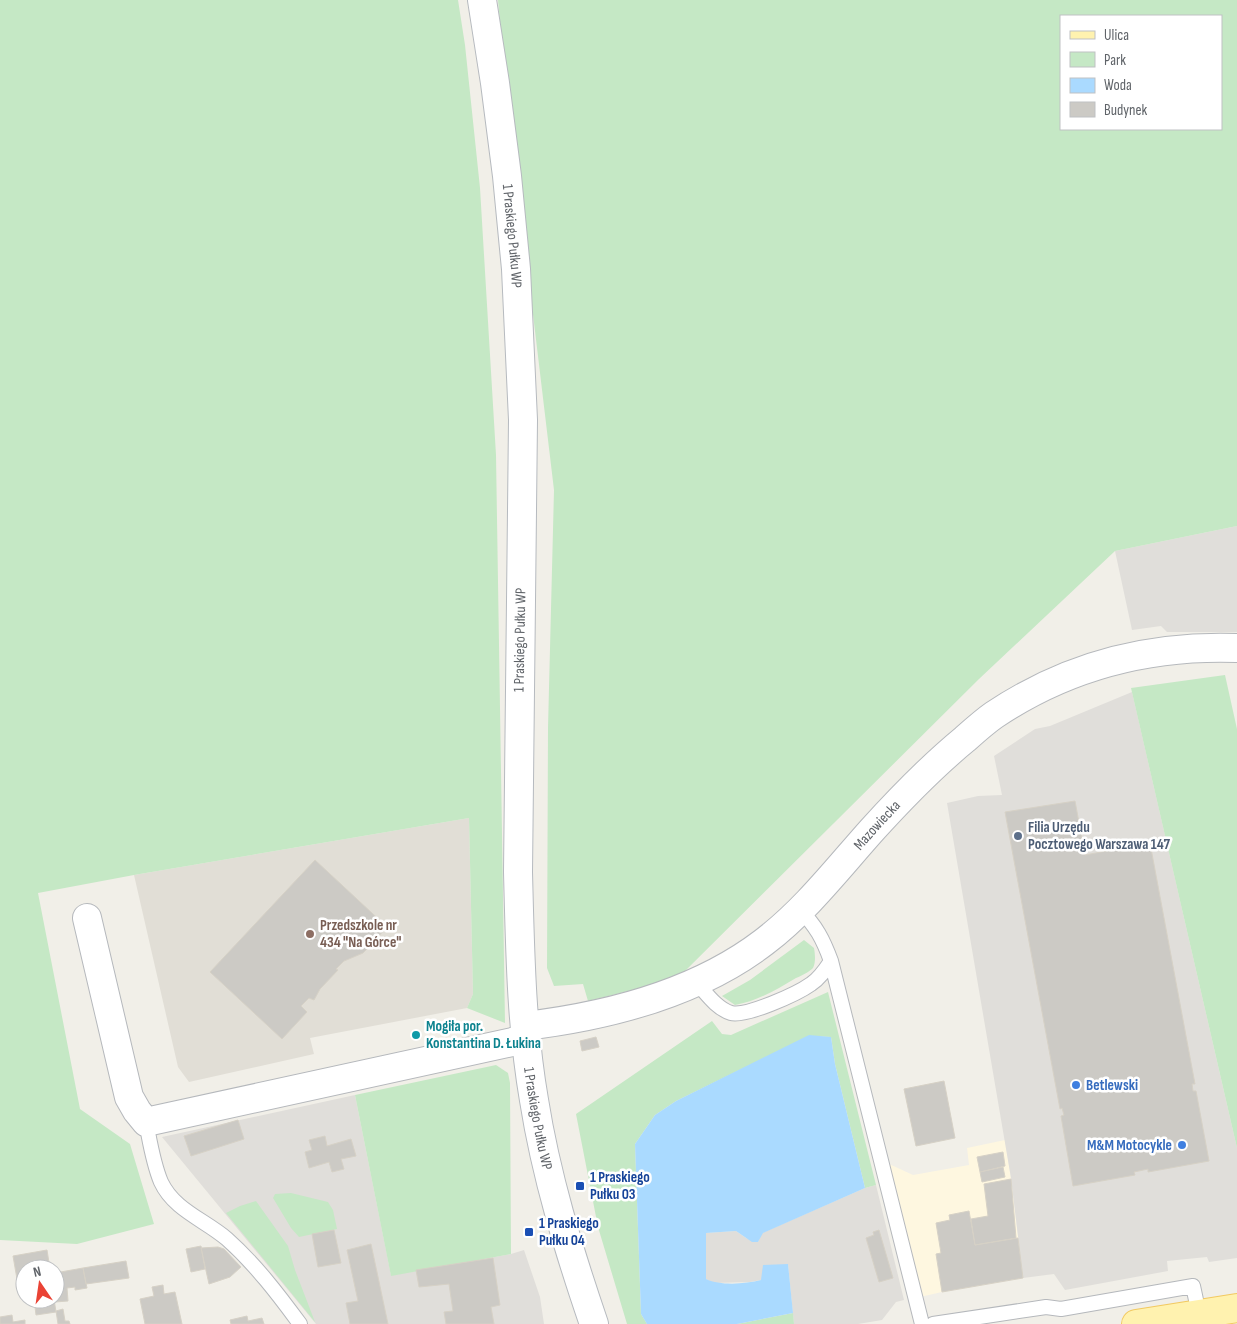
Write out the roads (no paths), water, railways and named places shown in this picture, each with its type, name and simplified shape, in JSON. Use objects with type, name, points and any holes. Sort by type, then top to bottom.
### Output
[{"type":"main road","points":[[1136,1324],[1237,1308]]},
{"type":"street","name":"1 Praskiego Pułku WP","points":[[482,0],[507,176],[516,269],[522,402],[518,872],[520,946],[526,1032],[534,1099],[543,1149],[577,1276],[594,1324]]},
{"type":"street","name":"Mazowiecka","points":[[146,1122],[625,1007],[662,996],[696,982],[732,963],[765,942],[800,910],[908,790],[948,753],[1001,711],[1035,691],[1080,671],[1128,657],[1176,649],[1237,648]]},
{"type":"street","points":[[87,918],[129,1097],[146,1122]]},
{"type":"street","name":"1 Praskiego Pułku WP","points":[[576,1324],[577,1276]]},
{"type":"lane","points":[[800,910],[814,924],[824,942],[830,961],[922,1324]]},
{"type":"lane","points":[[696,982],[722,1009],[732,1013],[747,1013],[810,985],[820,977],[830,961]]},
{"type":"lane","points":[[146,1122],[161,1183],[177,1205],[225,1238],[236,1248],[280,1296],[300,1324]]},
{"type":"lane","points":[[933,1324],[1046,1307],[1061,1309],[1193,1286],[1199,1314]]},
{"type":"water","points":[[809,1035],[831,1037],[835,1064],[865,1188],[763,1233],[758,1242],[752,1242],[736,1231],[706,1233],[706,1279],[726,1283],[761,1280],[763,1265],[788,1264],[793,1313],[737,1324],[647,1324],[641,1314],[635,1144],[655,1115],[676,1101]]},
{"type":"place","name":"Filia Urzędu Pocztowego Warszawa 147","points":[[1018,836]]},
{"type":"place","name":"Przedszkole nr 434 \"Na Górce\"","points":[[310,934]]},
{"type":"place","name":"Mogiła por. Konstantina D. Łukina","points":[[416,1035]]},
{"type":"place","name":"Betlewski","points":[[1076,1085]]},
{"type":"place","name":"M&M Motocykle","points":[[1182,1145]]},
{"type":"place","name":"1 Praskiego Pułku 03","points":[[580,1186]]},
{"type":"place","name":"1 Praskiego Pułku 04","points":[[529,1232]]}]
